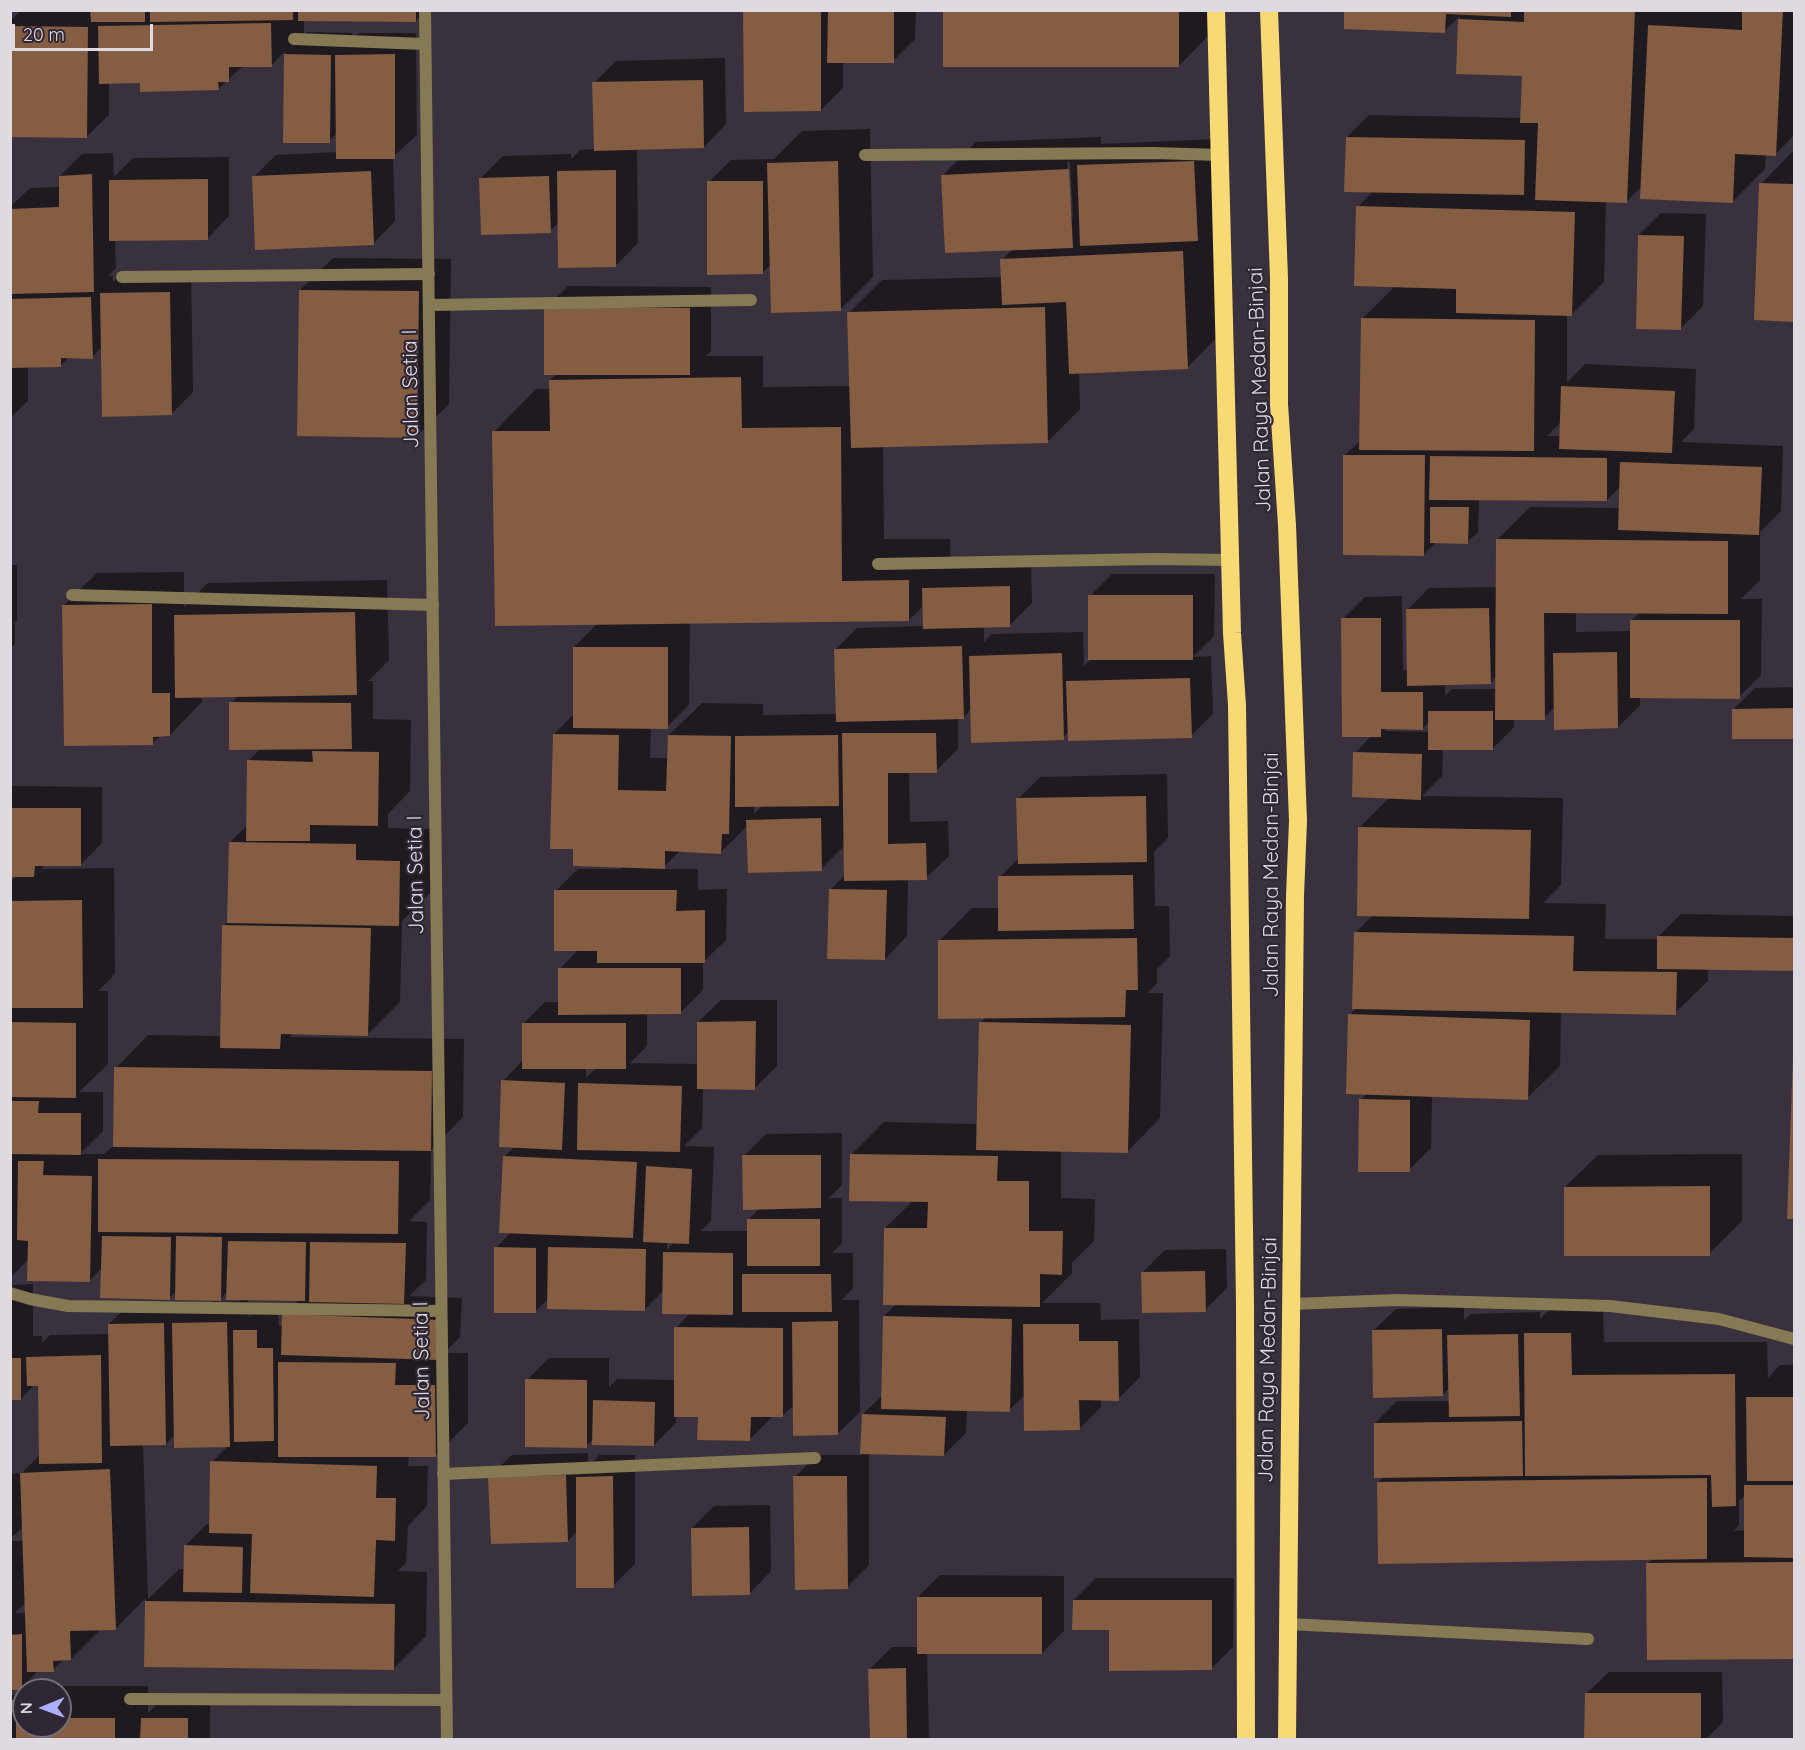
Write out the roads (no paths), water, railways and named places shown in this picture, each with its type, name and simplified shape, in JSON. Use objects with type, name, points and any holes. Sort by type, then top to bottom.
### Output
[{"type":"highway","name":"Jalan Raya Medan-Binjai","points":[[1216,10],[1232,633],[1237,705],[1245,1305],[1246,1740]]},
{"type":"highway","name":"Jalan Raya Medan-Binjai","points":[[1269,10],[1279,278],[1279,404],[1287,525],[1298,821],[1295,896],[1287,1740]]},
{"type":"street","name":"Jalan Setia I","points":[[425,10],[447,1740]]},
{"type":"street","points":[[294,39],[425,44]]},
{"type":"street","points":[[865,155],[1154,153],[1221,155]]},
{"type":"street","points":[[122,277],[429,274]]},
{"type":"street","points":[[429,305],[751,300]]},
{"type":"street","points":[[878,564],[1153,559],[1231,560]]},
{"type":"street","points":[[72,595],[433,605]]},
{"type":"street","points":[[10,1293],[68,1306],[441,1311]]},
{"type":"street","points":[[1291,1304],[1397,1300],[1610,1306],[1719,1319],[1794,1339]]},
{"type":"street","points":[[443,1474],[815,1458]]},
{"type":"street","points":[[1288,1624],[1588,1639]]},
{"type":"street","points":[[130,1700],[446,1700]]}]
